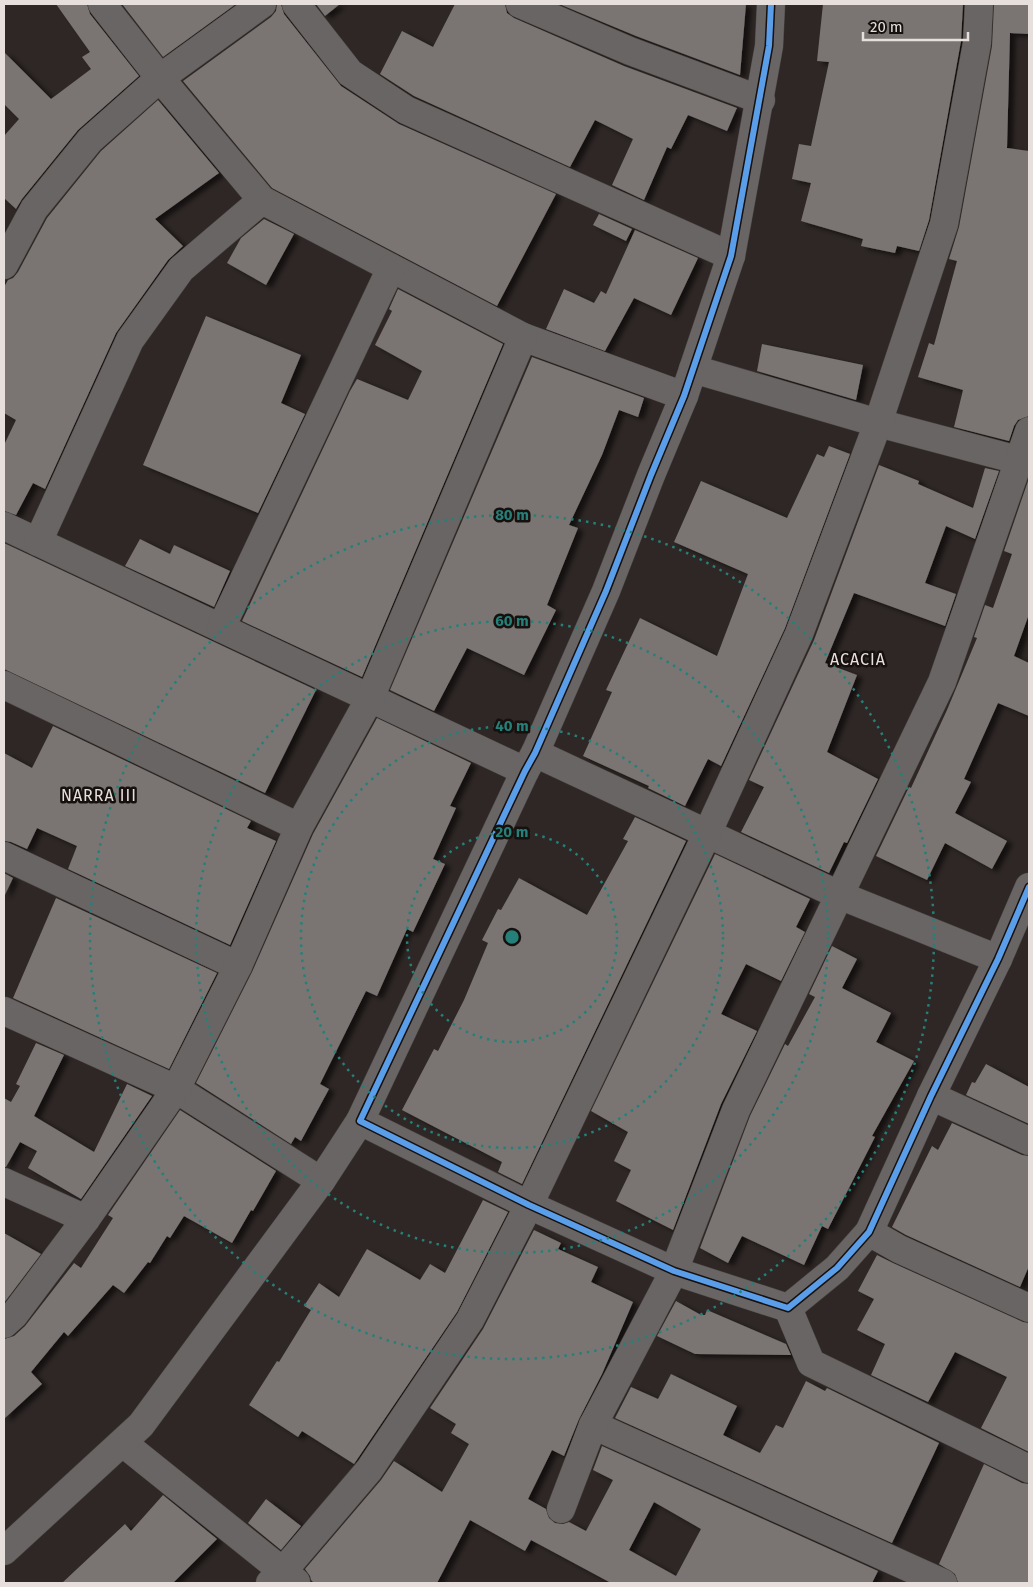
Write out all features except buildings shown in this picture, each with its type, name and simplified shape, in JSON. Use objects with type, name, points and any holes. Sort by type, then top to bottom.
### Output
[{"type":"street","points":[[102,4],[160,78],[262,200],[523,337],[684,396]]},
{"type":"street","points":[[4,265],[34,209],[90,140],[160,78],[262,4]]},
{"type":"street","points":[[296,4],[350,72],[406,110],[731,256]]},
{"type":"street","points":[[520,4],[630,51],[761,100]]},
{"type":"street","points":[[4,1551],[140,1425],[321,1181],[360,1121],[530,762],[606,591],[684,396],[731,256],[770,46],[771,4]]},
{"type":"street","points":[[123,1442],[283,1579],[369,1470],[470,1320],[530,1205],[707,834],[799,634],[878,423],[944,224],[977,43],[979,4]]},
{"type":"street","points":[[38,542],[130,340],[181,269],[262,200]]},
{"type":"street","points":[[221,628],[391,268]]},
{"type":"street","points":[[4,1324],[14,1315],[86,1220],[176,1090],[238,966],[299,827],[370,698],[523,337]]},
{"type":"street","points":[[693,369],[878,423],[1024,462]]},
{"type":"street","points":[[561,1510],[593,1425],[674,1271],[736,1110],[942,682],[1024,462],[1029,431]]},
{"type":"street","points":[[4,526],[370,698],[707,834],[839,895],[998,959]]},
{"type":"street","points":[[4,686],[299,827]]},
{"type":"street","points":[[4,856],[238,966]]},
{"type":"street","points":[[788,1308],[837,1268],[869,1232],[930,1096],[998,959],[1029,887]]},
{"type":"street","points":[[4,1011],[176,1090],[321,1181]]},
{"type":"street","points":[[930,1096],[1029,1141]]},
{"type":"street","points":[[360,1121],[530,1205],[674,1271],[788,1308],[811,1363],[1029,1469]]},
{"type":"street","points":[[4,1182],[86,1220]]},
{"type":"street","points":[[869,1232],[899,1249],[1029,1308]]},
{"type":"street","points":[[593,1425],[943,1583]]},
{"type":"cycle path","points":[[771,4],[769,46],[731,256],[684,396],[606,591],[535,753],[360,1121],[529,1205],[674,1271],[788,1308],[837,1268],[869,1232],[931,1096],[998,959],[1029,887]]},
{"type":"district","name":"ACACIA","points":[[858,659]]},
{"type":"district","name":"NARRA III","points":[[99,795]]}]
